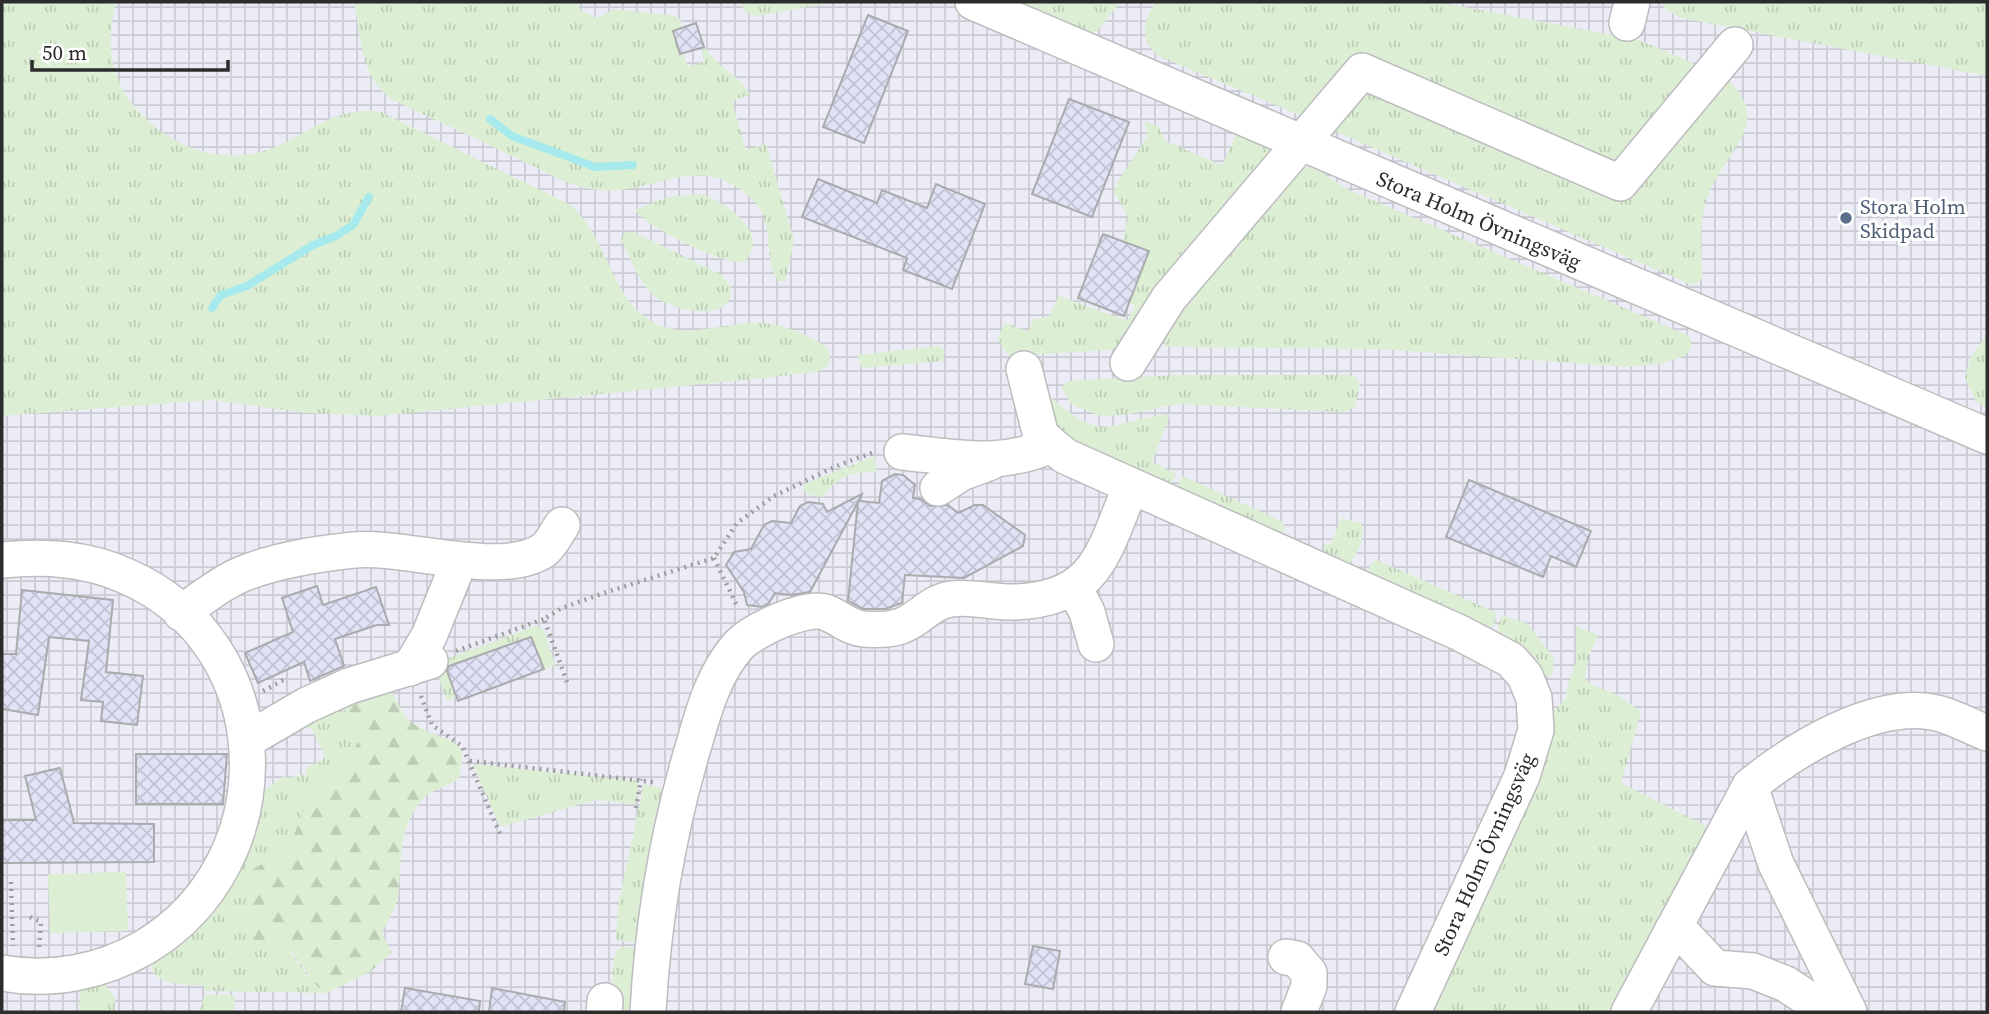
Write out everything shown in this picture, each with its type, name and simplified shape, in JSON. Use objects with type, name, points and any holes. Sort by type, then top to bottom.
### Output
[{"type":"street","name":"Stora Holm Övningsväg","points":[[973,2],[1987,436]]},
{"type":"street","points":[[1128,363],[1169,298],[1362,71],[1620,183],[1735,45]]},
{"type":"street","points":[[938,488],[961,473],[995,461],[1026,456],[1051,445],[1041,436],[1024,369]]},
{"type":"street","name":"Stora Holm Övningsväg","points":[[1051,445],[1065,456],[1471,639],[1511,660],[1525,676],[1534,698],[1536,730],[1522,776],[1413,1012]]},
{"type":"street","points":[[902,452],[995,461]]},
{"type":"street","points":[[648,1012],[658,899],[681,788],[712,687],[738,646],[752,635],[806,611],[825,612],[860,629],[879,629],[902,626],[930,606],[952,598],[1016,602],[1075,589],[1087,579],[1132,486]]},
{"type":"street","points":[[181,613],[238,576],[281,562],[374,550],[414,552],[459,562],[524,558],[544,550],[562,525]]},
{"type":"street","points":[[2,560],[66,558],[98,565],[128,577],[181,613],[216,654],[239,704],[247,740],[245,804],[237,836],[224,866],[184,918],[150,944],[103,966],[74,974],[8,974]]},
{"type":"street","points":[[247,740],[307,705],[349,686],[420,664],[459,562]]},
{"type":"street","points":[[1075,589],[1087,612],[1096,643]]},
{"type":"street","points":[[1629,1012],[1750,786],[1778,764],[1856,722],[1893,713],[1936,713],[1987,733]]},
{"type":"street","points":[[1673,929],[1685,936],[1715,968],[1753,971],[1786,984],[1810,1000],[1843,1001],[1776,864],[1750,786]]},
{"type":"street","points":[[1286,957],[1297,959],[1309,973],[1309,986],[1299,1012]]},
{"type":"path","points":[[501,836],[463,746],[432,725],[420,664],[544,618],[562,608],[714,558],[737,523],[774,496],[869,454],[901,447],[902,452]]},
{"type":"path","points":[[714,558],[752,635]]},
{"type":"path","points":[[544,618],[567,682]]},
{"type":"path","points":[[239,704],[300,672]]},
{"type":"path","points":[[470,761],[641,779],[681,788]]},
{"type":"path","points":[[636,808],[641,779]]},
{"type":"path","points":[[8,974],[11,882]]},
{"type":"shaded area","points":[[2,2],[1987,2],[1987,1012],[2,1012]]},
{"type":"green space","points":[[2,2],[116,2],[111,46],[112,60],[121,86],[128,99],[153,125],[186,146],[224,155],[243,155],[282,144],[341,115],[366,111],[381,112],[569,204],[582,216],[592,231],[627,297],[638,311],[651,321],[678,330],[747,323],[778,325],[826,346],[830,352],[829,365],[817,372],[773,377],[379,416],[307,413],[212,400],[2,416]]},
{"type":"green space","points":[[354,2],[577,2],[580,10],[597,18],[614,9],[675,16],[681,20],[681,28],[673,31],[688,66],[705,62],[701,50],[707,49],[717,62],[740,81],[750,95],[732,101],[746,150],[766,144],[794,240],[786,281],[779,281],[773,272],[765,219],[759,208],[751,198],[732,184],[713,177],[694,176],[618,190],[587,188],[555,177],[393,100],[382,91],[368,69]]},
{"type":"green space","points":[[741,2],[835,2],[756,16],[745,12]]},
{"type":"green space","points":[[994,2],[1120,2],[1098,30],[1085,36]]},
{"type":"green space","points":[[1156,2],[1438,2],[1639,40],[1707,69],[1623,175],[1376,70],[1314,121],[1158,56],[1145,36],[1145,23]]},
{"type":"green space","points":[[1662,2],[1987,2],[1987,76],[1681,18],[1664,8]]},
{"type":"green space","points":[[1728,80],[1741,95],[1747,110],[1747,124],[1705,204],[1702,225],[1702,279],[1692,285],[1327,128],[1362,83],[1621,188]]},
{"type":"green space","points":[[1144,121],[1159,127],[1165,141],[1222,165],[1239,129],[1268,147],[1269,155],[1125,338],[1112,350],[1009,356],[997,339],[1005,322],[1028,332],[1034,319],[1048,317],[1059,296],[1128,321],[1135,305],[1129,302],[1149,251],[1123,241],[1128,217],[1114,192],[1118,181],[1148,135]]},
{"type":"green space","points":[[1305,166],[1316,169],[1349,190],[1687,335],[1691,339],[1691,348],[1685,356],[1659,364],[1626,367],[1380,349],[1165,347],[1162,330],[1291,173]]},
{"type":"green space","points":[[700,194],[732,211],[749,230],[753,240],[751,251],[744,262],[720,258],[686,244],[654,226],[635,210],[668,197]]},
{"type":"green space","points":[[624,232],[634,232],[722,275],[731,287],[729,299],[723,307],[712,311],[685,309],[659,300],[638,275],[621,239]]},
{"type":"green space","points":[[1987,335],[1987,408],[1976,401],[1965,378],[1971,356]]},
{"type":"green space","points":[[940,346],[945,351],[943,361],[862,368],[857,355]]},
{"type":"green space","points":[[1176,375],[1347,375],[1356,377],[1360,384],[1355,407],[1343,412],[1176,404],[1125,415],[1101,416],[1072,405],[1061,387],[1069,381]]},
{"type":"green space","points":[[1052,398],[1070,413],[1097,426],[1170,414],[1152,462],[1176,474],[1169,490],[1060,436],[1047,405]]},
{"type":"green space","points":[[875,456],[877,473],[860,472],[846,476],[823,497],[810,495],[803,489],[804,484]]},
{"type":"green space","points":[[1183,476],[1283,522],[1285,529],[1278,536],[1177,487]]},
{"type":"green space","points":[[1341,518],[1361,523],[1363,528],[1360,546],[1347,566],[1324,554],[1324,544],[1331,544]]},
{"type":"green space","points":[[1377,560],[1497,613],[1494,625],[1487,631],[1369,576],[1370,564]]},
{"type":"green space","points":[[1502,615],[1528,624],[1554,658],[1552,675],[1542,678],[1496,633]]},
{"type":"green space","points":[[536,626],[544,630],[555,665],[544,669],[531,637],[446,668],[456,697],[447,701],[437,673],[441,661]]},
{"type":"green space","points":[[1576,626],[1598,635],[1588,658],[1585,679],[1592,685],[1618,695],[1641,712],[1621,783],[1708,827],[1617,1012],[1426,1012],[1551,714],[1567,697],[1566,691],[1576,662]]},
{"type":"green space","points":[[387,688],[411,722],[459,747],[462,758],[459,779],[426,796],[409,820],[401,854],[398,895],[382,934],[392,952],[370,972],[327,993],[318,987],[283,941],[273,946],[251,945],[245,926],[258,914],[247,890],[248,872],[283,852],[293,838],[309,794],[340,769],[359,741],[355,725],[342,706]]},
{"type":"green space","points":[[342,706],[355,726],[359,740],[340,769],[309,794],[293,838],[283,852],[248,872],[292,954],[314,982],[327,993],[204,991],[204,986],[171,983],[157,976],[152,963],[267,788],[286,775],[287,778],[307,774],[306,768],[323,760],[324,754],[311,728],[299,728]]},
{"type":"green space","points":[[473,764],[639,781],[636,804],[596,800],[500,827]]},
{"type":"green space","points":[[644,784],[672,791],[641,944],[616,940],[618,905]]},
{"type":"green space","points":[[126,872],[128,931],[50,933],[48,874]]},
{"type":"green space","points":[[622,947],[644,948],[644,1012],[611,1012],[613,963],[617,950]]},
{"type":"green space","points":[[102,982],[115,997],[115,1012],[78,1012],[82,986]]},
{"type":"green space","points":[[204,995],[235,995],[234,1012],[200,1012]]},
{"type":"building","points":[[868,15],[908,31],[864,143],[823,127]]},
{"type":"building","points":[[696,23],[704,47],[680,54],[673,31]]},
{"type":"building","points":[[1069,99],[1129,122],[1092,217],[1032,194]]},
{"type":"building","points":[[818,179],[877,203],[882,190],[927,208],[936,184],[985,204],[952,289],[903,270],[907,258],[802,217]]},
{"type":"building","points":[[1103,234],[1149,251],[1124,316],[1078,298]]},
{"type":"building","points":[[895,474],[903,475],[915,485],[913,498],[921,499],[930,506],[948,505],[958,513],[975,505],[983,505],[1025,535],[1023,546],[964,578],[905,575],[902,603],[885,609],[863,609],[848,601],[858,502],[810,592],[791,595],[775,593],[769,603],[762,607],[747,605],[744,592],[726,565],[734,552],[751,549],[764,525],[772,521],[791,523],[800,506],[808,502],[823,504],[827,512],[862,494],[859,501],[879,503],[882,481]]},
{"type":"building","points":[[1469,480],[1591,531],[1576,567],[1551,556],[1543,577],[1446,537]]},
{"type":"building","points":[[317,586],[323,605],[376,587],[389,625],[377,625],[335,639],[344,666],[310,681],[304,662],[258,683],[245,653],[293,632],[282,598]]},
{"type":"building","points":[[22,590],[113,600],[106,672],[143,676],[137,725],[101,721],[103,702],[81,700],[89,641],[49,637],[38,715],[2,709],[2,654],[16,654]]},
{"type":"building","points":[[531,637],[544,669],[458,701],[447,671],[449,666]]},
{"type":"building","points":[[136,754],[227,754],[223,804],[136,804]]},
{"type":"building","points":[[60,768],[74,823],[154,824],[154,862],[2,863],[2,820],[36,820],[25,776]]},
{"type":"building","points":[[1033,946],[1060,951],[1053,989],[1025,984]]},
{"type":"building","points":[[405,988],[480,1001],[479,1012],[401,1012]]},
{"type":"building","points":[[492,988],[565,1002],[564,1012],[489,1012]]},
{"type":"waterway","points":[[490,119],[512,136],[595,167],[633,165]]},
{"type":"waterway","points":[[212,308],[221,295],[247,286],[313,245],[336,236],[353,225],[369,197]]},
{"type":"place","name":"Stora Holm Skidpad","points":[[1846,218]]}]
